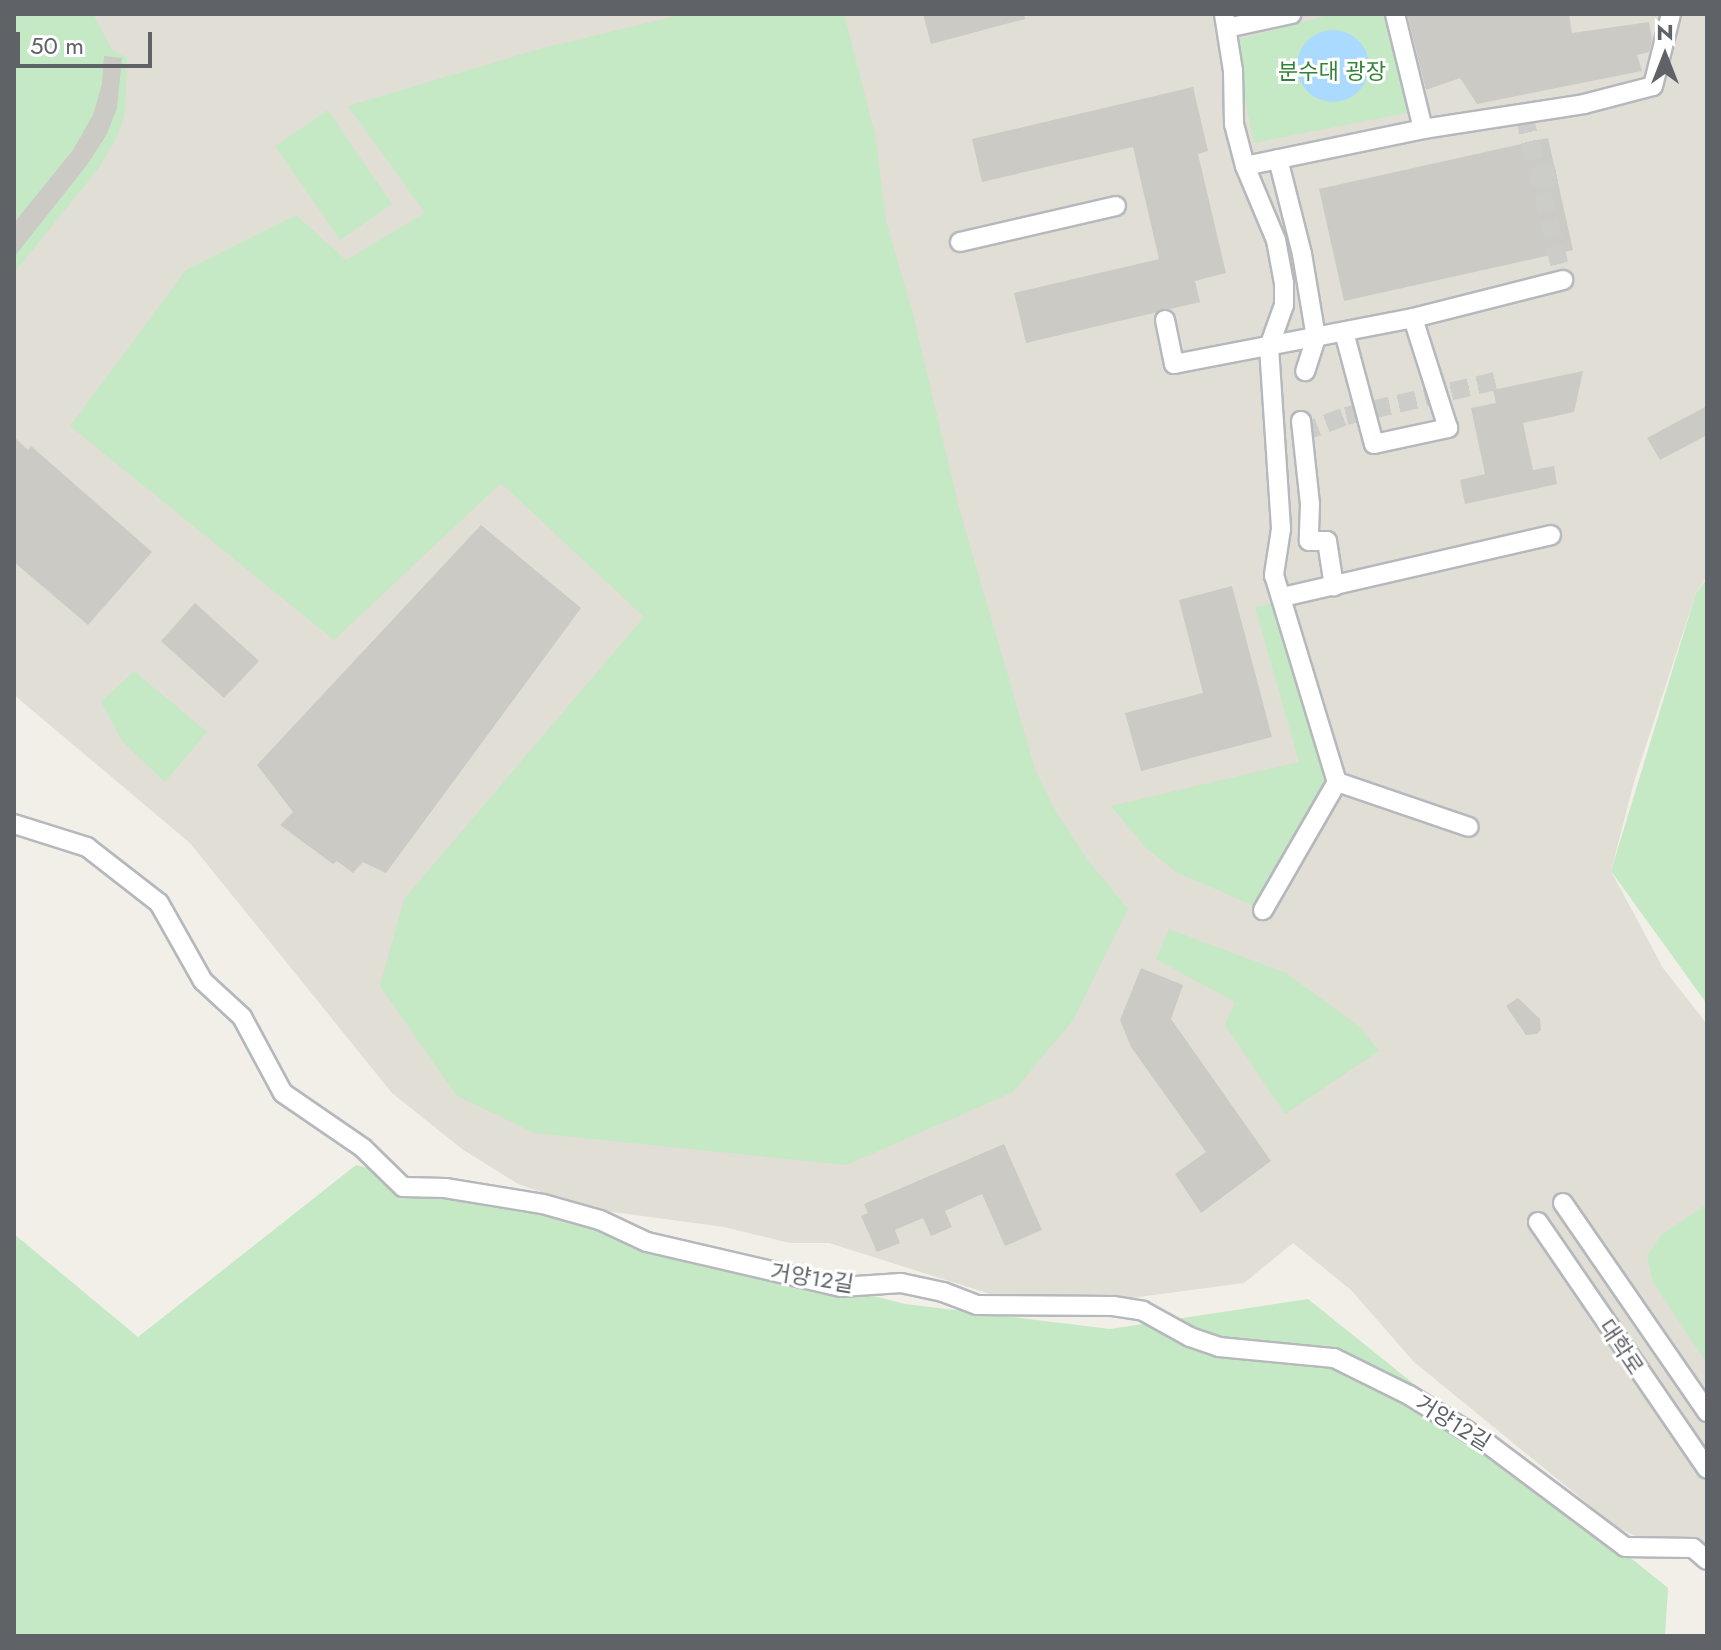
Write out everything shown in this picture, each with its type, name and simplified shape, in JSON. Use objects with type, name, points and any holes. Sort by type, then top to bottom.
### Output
[{"type":"street","points":[[1263,910],[1337,782],[1274,575],[1281,529],[1269,347],[1284,305],[1284,283],[1276,240],[1245,166],[1234,124],[1226,21],[1292,14]]},
{"type":"street","points":[[1395,14],[1423,129]]},
{"type":"street","points":[[1245,166],[1423,129],[1554,110],[1653,86],[1671,14]]},
{"type":"street","points":[[1278,159],[1302,254],[1316,338],[1305,371]]},
{"type":"street","points":[[960,242],[1116,206]]},
{"type":"street","points":[[1165,320],[1174,364],[1413,318],[1563,280]]},
{"type":"street","points":[[1344,332],[1374,444],[1448,428],[1413,318]]},
{"type":"street","points":[[1301,421],[1310,504],[1309,541],[1327,541],[1334,586]]},
{"type":"street","points":[[1277,456],[1303,450]]},
{"type":"street","points":[[1283,597],[1551,535]]},
{"type":"street","points":[[1337,782],[1469,827]]},
{"type":"street","name":"거양12길","points":[[14,824],[87,847],[159,903],[203,981],[242,1017],[283,1093],[363,1148],[403,1187],[445,1188],[543,1204],[600,1220],[647,1242],[841,1287],[901,1283],[943,1292],[977,1305],[1113,1306],[1143,1311],[1190,1337],[1219,1347],[1334,1358],[1409,1395],[1488,1444],[1625,1547],[1693,1548],[1707,1560]]},
{"type":"street","name":"대학로","points":[[1563,1203],[1707,1412]]},
{"type":"street","name":"대학로","points":[[1538,1222],[1707,1469]]},
{"type":"shaded area","points":[[14,14],[1707,14],[1707,576],[1696,593],[1634,782],[1611,871],[1663,968],[1707,1024],[1707,1547],[1694,1539],[1649,1542],[1616,1527],[1414,1362],[1351,1290],[1293,1243],[1244,1283],[1041,1310],[829,1243],[790,1243],[724,1227],[591,1209],[518,1184],[462,1149],[392,1093],[190,843],[14,695]]},
{"type":"green space","points":[[14,14],[93,14],[112,50],[127,58],[125,114],[116,139],[98,169],[14,273]]},
{"type":"green space","points":[[684,14],[844,14],[875,134],[886,221],[913,314],[959,508],[1035,769],[1055,810],[1087,859],[1128,909],[1073,1020],[1013,1092],[846,1165],[534,1133],[456,1095],[380,986],[404,899],[644,617],[501,483],[334,640],[70,426],[186,270],[296,215],[346,260],[425,213],[348,106],[539,49]]},
{"type":"green space","name":"분수대 광장","points":[[1391,14],[1411,112],[1254,143],[1233,41],[1325,16]]},
{"type":"green space","points":[[328,110],[392,204],[340,240],[275,146]]},
{"type":"green space","points":[[1707,578],[1707,1004],[1611,871],[1696,593]]},
{"type":"green space","points":[[1283,601],[1331,782],[1259,905],[1254,906],[1176,872],[1144,846],[1111,806],[1299,762],[1255,607]]},
{"type":"green space","points":[[134,671],[207,732],[165,782],[122,741],[101,702]]},
{"type":"green space","points":[[1169,929],[1286,973],[1360,1027],[1379,1051],[1285,1114],[1225,1025],[1235,1002],[1156,959]]},
{"type":"green space","points":[[356,1165],[905,1304],[1110,1329],[1308,1299],[1668,1588],[1665,1636],[14,1636],[14,1234],[138,1337]]},
{"type":"green space","points":[[1707,1204],[1707,1364],[1653,1282],[1647,1256],[1662,1234]]},
{"type":"water","points":[[1333,30],[1353,36],[1363,46],[1369,66],[1363,86],[1353,96],[1333,102],[1313,96],[1303,86],[1297,66],[1303,46],[1313,36]]},
{"type":"building","points":[[923,14],[1024,14],[1025,19],[931,44]]},
{"type":"building","points":[[1407,14],[1569,14],[1572,33],[1649,22],[1652,40],[1649,52],[1637,55],[1642,71],[1477,104],[1460,78],[1426,90]]},
{"type":"building","points":[[104,56],[122,58],[117,108],[107,134],[87,165],[14,257],[14,223],[73,150],[93,115],[102,84]]},
{"type":"building","points":[[1193,87],[1208,151],[1198,154],[1226,273],[1195,281],[1200,302],[1026,343],[1014,293],[1159,259],[1133,147],[982,182],[972,139]]},
{"type":"building","points":[[1548,138],[1573,250],[1344,301],[1319,189]]},
{"type":"building","points":[[1583,371],[1574,412],[1523,423],[1533,470],[1554,466],[1557,484],[1465,504],[1460,480],[1485,474],[1471,408],[1496,403],[1493,390]]},
{"type":"building","points":[[1707,406],[1707,435],[1660,460],[1647,438]]},
{"type":"building","points":[[14,437],[28,450],[31,446],[152,552],[88,625],[14,562]]},
{"type":"building","points":[[481,525],[581,608],[386,873],[363,862],[353,873],[337,861],[333,864],[280,825],[293,812],[257,765]]},
{"type":"building","points":[[1232,586],[1272,737],[1141,771],[1125,713],[1203,693],[1179,600]]},
{"type":"building","points":[[195,603],[259,661],[224,698],[161,641]]},
{"type":"building","points":[[1141,968],[1183,985],[1171,1019],[1271,1161],[1201,1213],[1175,1174],[1206,1152],[1131,1047],[1120,1020]]},
{"type":"building","points":[[1518,998],[1540,1019],[1541,1030],[1537,1034],[1526,1035],[1506,1006]]},
{"type":"building","points":[[1004,1144],[1042,1230],[1005,1246],[982,1194],[945,1211],[952,1227],[931,1236],[923,1218],[895,1230],[900,1243],[877,1252],[861,1216],[868,1213],[864,1204]]},
{"type":"tunnel","points":[[1524,115],[1563,280]]},
{"type":"tunnel","points":[[1539,178],[1560,174]]},
{"type":"tunnel","points":[[1301,433],[1346,416],[1499,380]]}]
